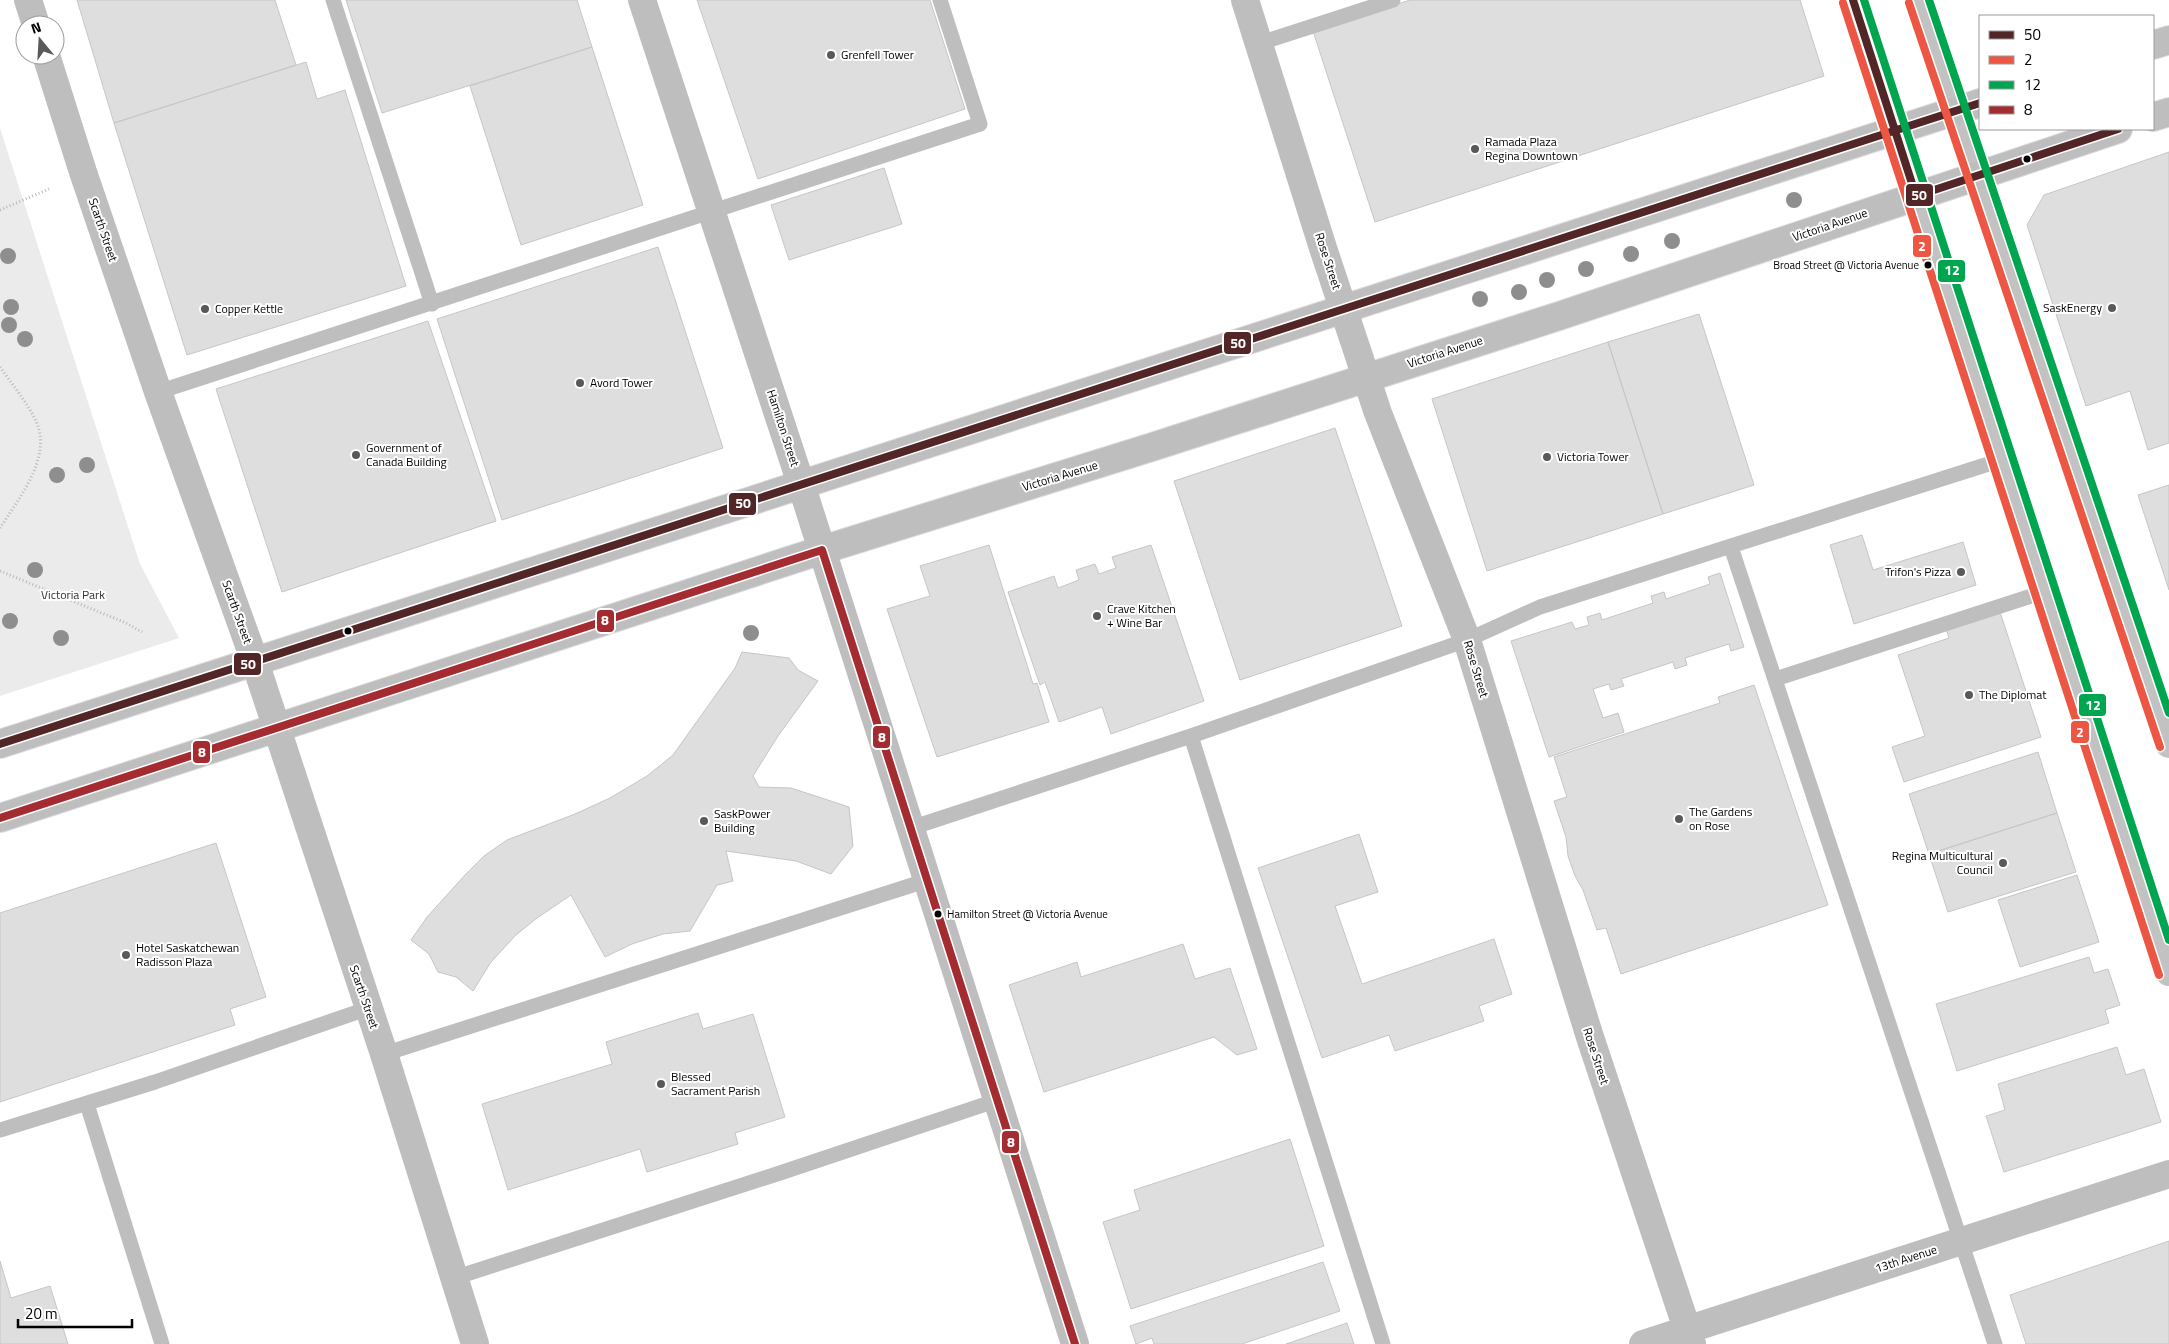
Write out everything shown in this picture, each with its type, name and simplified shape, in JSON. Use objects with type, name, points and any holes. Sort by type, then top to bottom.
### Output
[{"type":"main road","points":[[1853,0],[2169,972]]},
{"type":"main road","points":[[1918,0],[2169,744]]},
{"type":"street","points":[[28,0],[33,15]]},
{"type":"street","name":"Hamilton Street","points":[[642,0],[801,484],[1075,1344]]},
{"type":"street","name":"Rose Street","points":[[1246,0],[1323,248],[1367,378],[1467,640],[1589,1034],[1689,1337]]},
{"type":"street","points":[[2154,45],[2169,40]]},
{"type":"street","name":"Scarth Street","points":[[49,65],[83,172],[158,392],[277,728],[384,1054],[475,1344]]},
{"type":"street","points":[[0,744],[1979,103]]},
{"type":"street","points":[[2154,117],[2169,112]]},
{"type":"street","name":"Victoria Avenue","points":[[0,818],[822,550],[1367,378],[1682,275],[1977,174],[2115,130]]},
{"type":"street","name":"13th Avenue","points":[[1643,1344],[1689,1337],[1960,1241],[2169,1174]]},
{"type":"lane","points":[[333,0],[432,304]]},
{"type":"lane","points":[[158,392],[980,124],[940,0]]},
{"type":"lane","points":[[1260,43],[1393,0]]},
{"type":"lane","points":[[911,828],[1191,736],[1467,640],[1540,607],[2001,460]]},
{"type":"lane","points":[[1731,547],[1995,1344]]},
{"type":"lane","points":[[1775,680],[2044,592]]},
{"type":"lane","points":[[1191,736],[1383,1344]]},
{"type":"lane","points":[[384,1054],[928,880]]},
{"type":"lane","points":[[0,1130],[87,1104],[368,1008]]},
{"type":"lane","points":[[454,1278],[809,1164],[998,1100]]},
{"type":"lane","points":[[87,1104],[162,1344]]},
{"type":"path","points":[[0,210],[49,189]]},
{"type":"path","points":[[0,367],[35,419],[40,434],[40,449],[35,469],[0,528]]},
{"type":"path","points":[[0,571],[142,632]]},
{"type":"green space","name":"Victoria Park","points":[[0,128],[140,564],[179,638],[0,696]]},
{"type":"building","points":[[77,0],[275,0],[296,65],[114,123]]},
{"type":"building","points":[[346,0],[577,0],[592,47],[382,113]]},
{"type":"building","name":"Grenfell Tower","points":[[697,0],[930,0],[965,109],[758,179]]},
{"type":"building","name":"Ramada Plaza Regina Downtown","points":[[1410,0],[1800,0],[1824,76],[1375,222],[1313,31]]},
{"type":"building","points":[[592,47],[643,205],[521,245],[470,86]]},
{"type":"building","points":[[306,62],[317,99],[345,90],[406,286],[187,355],[114,123]]},
{"type":"building","name":"SaskEnergy","points":[[2169,152],[2169,443],[2148,450],[2130,391],[2086,406],[2027,225],[2044,195]]},
{"type":"building","points":[[884,168],[902,224],[789,260],[771,205]]},
{"type":"building","name":"Avord Tower","points":[[658,247],[723,448],[502,520],[437,319]]},
{"type":"building","points":[[1699,314],[1754,485],[1663,514],[1608,342]]},
{"type":"building","name":"Government of Canada Building","points":[[428,321],[496,521],[282,592],[216,389]]},
{"type":"building","name":"Victoria Tower","points":[[1608,342],[1663,514],[1487,571],[1432,399]]},
{"type":"building","points":[[1335,428],[1402,626],[1240,680],[1174,481]]},
{"type":"building","points":[[2169,485],[2169,590],[2138,495]]},
{"type":"building","points":[[1862,535],[1873,570],[1963,542],[1976,585],[1854,624],[1830,545]]},
{"type":"building","points":[[989,545],[1033,684],[1037,683],[1049,722],[937,757],[887,609],[930,596],[920,566]]},
{"type":"building","points":[[1151,545],[1204,701],[1111,734],[1102,707],[1059,722],[1045,682],[1040,685],[1008,592],[1054,576],[1058,588],[1079,580],[1076,570],[1095,564],[1099,574],[1116,568],[1112,557]]},
{"type":"building","points":[[1720,573],[1744,647],[1731,651],[1729,644],[1685,658],[1687,665],[1675,669],[1673,662],[1621,679],[1624,686],[1611,690],[1609,684],[1593,689],[1603,718],[1618,713],[1624,732],[1549,757],[1511,641],[1572,622],[1575,629],[1589,625],[1587,617],[1600,613],[1602,620],[1653,603],[1651,596],[1664,592],[1666,599],[1710,584],[1708,577]]},
{"type":"building","name":"The Diplomat","points":[[2000,612],[2041,737],[1904,782],[1892,747],[1925,736],[1898,655],[1949,638],[1946,629]]},
{"type":"building","name":"SaskPower Building","points":[[742,652],[789,658],[798,670],[818,681],[778,736],[753,776],[759,787],[791,788],[849,807],[853,846],[831,874],[796,861],[726,851],[733,881],[717,885],[690,931],[663,934],[632,944],[605,957],[571,895],[516,935],[491,962],[473,991],[456,977],[438,972],[429,954],[411,940],[427,917],[465,875],[484,856],[507,840],[575,814],[610,798],[647,776],[673,755],[735,668]]},
{"type":"building","name":"The Gardens on Rose","points":[[1754,685],[1828,905],[1621,974],[1606,928],[1597,930],[1583,890],[1575,876],[1568,856],[1566,837],[1554,801],[1567,797],[1554,757],[1720,703],[1718,697]]},
{"type":"building","points":[[2038,752],[2057,813],[1929,854],[1909,794]]},
{"type":"building","name":"Regina Multicultural Council","points":[[2057,813],[2076,872],[1948,912],[1929,854]]},
{"type":"building","points":[[1359,834],[1378,892],[1335,906],[1362,984],[1494,939],[1512,994],[1479,1006],[1484,1021],[1395,1051],[1389,1035],[1322,1058],[1258,868]]},
{"type":"building","name":"Hotel Saskatchewan Radisson Plaza","points":[[216,843],[266,997],[230,1009],[235,1025],[0,1102],[0,913]]},
{"type":"building","points":[[2077,875],[2099,942],[2020,967],[1998,900]]},
{"type":"building","points":[[1183,944],[1195,979],[1230,968],[1257,1049],[1237,1055],[1214,1037],[1044,1092],[1009,985],[1077,962],[1081,977]]},
{"type":"building","points":[[2089,957],[2094,973],[2108,969],[2120,1005],[2105,1010],[2109,1023],[1957,1071],[1936,1004]]},
{"type":"building","name":"Blessed Sacrament Parish","points":[[698,1013],[703,1029],[753,1014],[785,1117],[735,1133],[738,1144],[647,1172],[640,1149],[508,1190],[482,1104],[612,1064],[606,1042]]},
{"type":"building","points":[[2117,1047],[2126,1075],[2144,1069],[2161,1122],[2004,1172],[1986,1116],[2005,1110],[1998,1084]]},
{"type":"building","points":[[1290,1139],[1324,1246],[1131,1309],[1103,1222],[1140,1210],[1134,1190]]},
{"type":"building","points":[[2169,1241],[2169,1344],[2026,1344],[2010,1295]]},
{"type":"building","points":[[0,1261],[11,1298],[50,1286],[68,1344],[0,1344]]},
{"type":"building","points":[[1323,1262],[1340,1311],[1242,1344],[1154,1344],[1152,1338],[1136,1344],[1130,1326]]},
{"type":"building","points":[[1347,1323],[1354,1344],[1286,1344]]},
{"type":"transit line","name":"50","points":[[1853,0],[1916,196],[2115,130]]},
{"type":"transit line","name":"12","points":[[1864,0],[2169,940]]},
{"type":"transit line","name":"12","points":[[1929,0],[2169,713]]},
{"type":"transit line","name":"2","points":[[1843,3],[2159,975]]},
{"type":"transit line","name":"2","points":[[1909,3],[2160,747]]},
{"type":"transit line","name":"50","points":[[0,744],[1979,103]]},
{"type":"transit line","name":"8","points":[[0,818],[822,550],[1075,1344]]},
{"type":"place","name":"Grenfell Tower","points":[[831,55]]},
{"type":"place","name":"Ramada Plaza Regina Downtown","points":[[1475,149]]},
{"type":"place","name":"Broad Street @ Victoria Avenue","points":[[1928,265]]},
{"type":"place","name":"SaskEnergy","points":[[2112,308]]},
{"type":"place","name":"Copper Kettle","points":[[205,309]]},
{"type":"place","name":"Avord Tower","points":[[580,383]]},
{"type":"place","name":"Government of Canada Building","points":[[356,455]]},
{"type":"place","name":"Victoria Tower","points":[[1547,457]]},
{"type":"place","name":"Trifon's Pizza","points":[[1961,572]]},
{"type":"place","name":"Crave Kitchen + Wine Bar","points":[[1097,616]]},
{"type":"place","name":"The Diplomat","points":[[1969,695]]},
{"type":"place","name":"The Gardens on Rose","points":[[1679,819]]},
{"type":"place","name":"SaskPower Building","points":[[704,821]]},
{"type":"place","name":"Regina Multicultural Council","points":[[2003,863]]},
{"type":"place","name":"Hamilton Street @ Victoria Avenue","points":[[938,914]]},
{"type":"place","name":"Hotel Saskatchewan Radisson Plaza","points":[[126,955]]},
{"type":"place","name":"Blessed Sacrament Parish","points":[[661,1084]]}]
